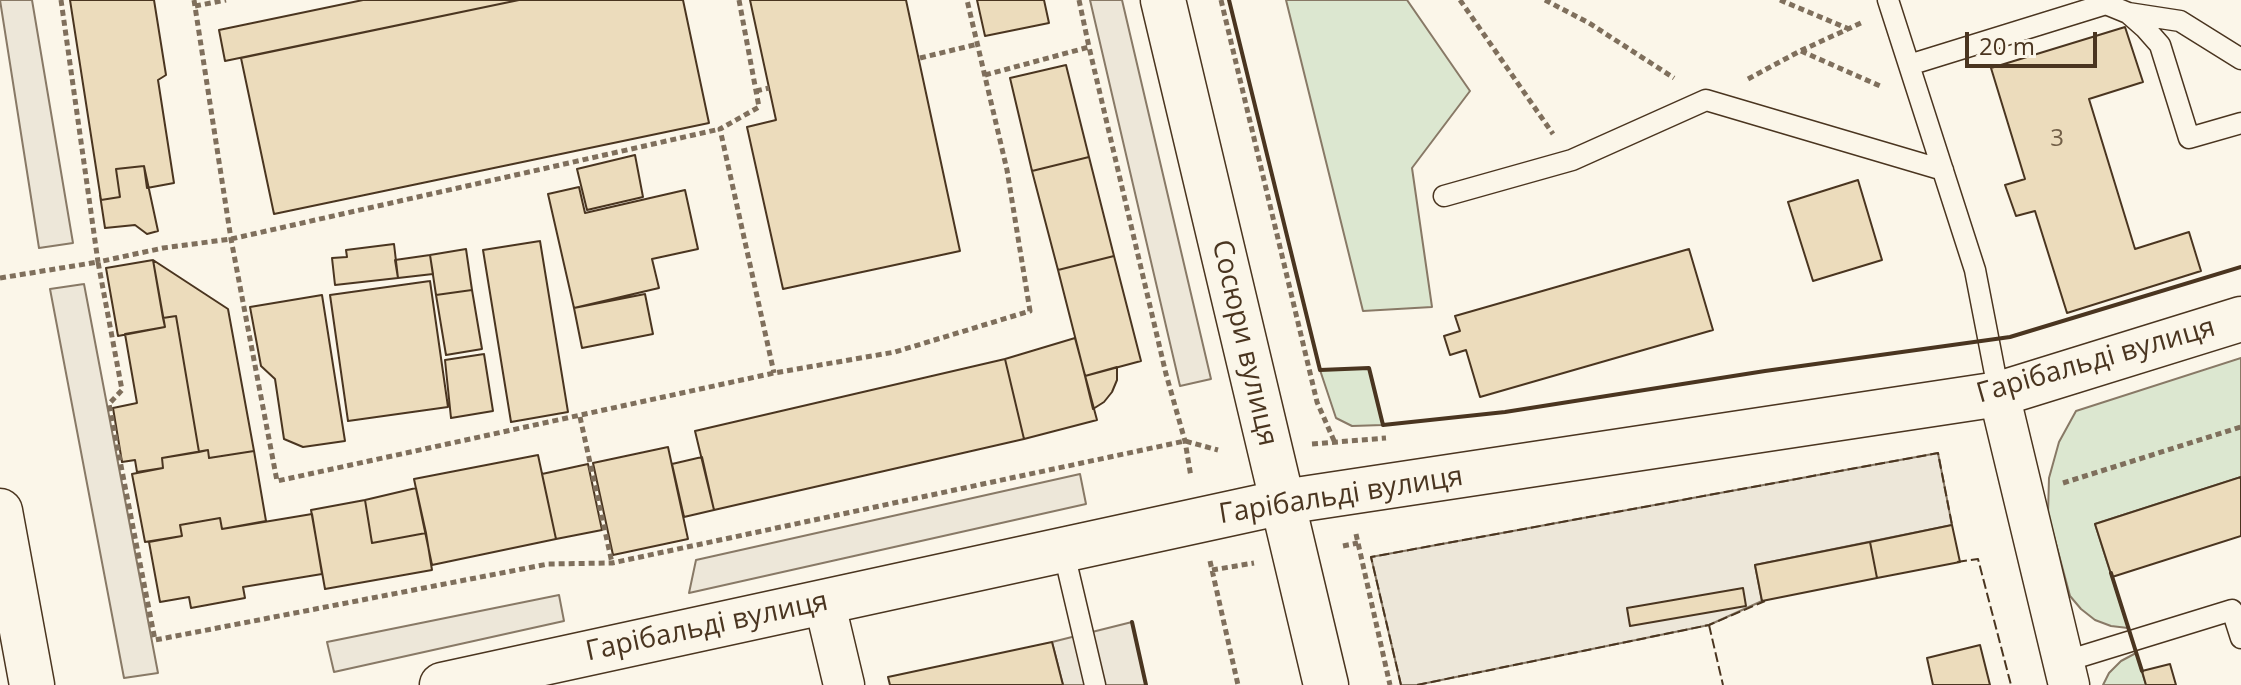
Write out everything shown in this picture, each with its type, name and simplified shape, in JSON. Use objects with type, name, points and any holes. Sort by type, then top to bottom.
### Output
[{"type":"main road","name":"Сосюри вулиця","points":[[1163,0],[1326,685]]},
{"type":"main road","name":"Гарібальді вулиця","points":[[442,685],[1283,502],[1999,394],[2241,319]]},
{"type":"main road","points":[[0,511],[32,685]]},
{"type":"street","points":[[1999,394],[2066,674]]},
{"type":"street","points":[[824,601],[844,685]]},
{"type":"lane","points":[[1889,4],[1975,270],[1999,394]]},
{"type":"lane","points":[[1909,65],[2106,4],[2128,13],[2180,21],[2241,59]]},
{"type":"lane","points":[[2128,13],[2160,45],[2189,138],[2241,123]]},
{"type":"lane","points":[[1444,196],[1572,160],[1706,100],[1943,170]]},
{"type":"lane","points":[[1063,549],[1095,685]]},
{"type":"lane","points":[[2066,674],[2232,610],[2241,638]]},
{"type":"path","points":[[61,0],[98,262],[122,390],[109,404],[155,640],[548,564],[612,563],[1185,441],[1218,450]]},
{"type":"path","points":[[226,0],[194,3],[231,239],[277,481],[774,373],[895,352],[1030,311],[1007,170],[967,0]]},
{"type":"path","points":[[0,278],[163,248],[231,239],[720,129],[759,107],[739,0]]},
{"type":"path","points":[[1079,0],[1162,358],[1185,441],[1192,482]]},
{"type":"path","points":[[1221,0],[1317,402],[1338,453]]},
{"type":"path","points":[[1460,0],[1572,160]]},
{"type":"path","points":[[1545,0],[1589,23],[1706,100],[1850,29],[1889,4]]},
{"type":"path","points":[[1780,0],[1850,29]]},
{"type":"path","points":[[920,58],[978,44]]},
{"type":"path","points":[[985,75],[1089,47]]},
{"type":"path","points":[[1800,51],[1860,75],[1923,109]]},
{"type":"path","points":[[756,91],[769,88]]},
{"type":"path","points":[[720,129],[774,373]]},
{"type":"path","points":[[580,417],[612,563]]},
{"type":"path","points":[[2023,495],[2241,427]]},
{"type":"path","points":[[1355,529],[1390,685]]},
{"type":"path","points":[[1343,546],[1358,543]]},
{"type":"path","points":[[1208,549],[1238,685]]},
{"type":"path","points":[[1212,570],[1255,563]]},
{"type":"green space","points":[[1286,0],[1407,0],[1470,91],[1412,168],[1432,307],[1363,311]]},
{"type":"green space","points":[[2241,358],[2241,477],[2095,524],[2128,628],[2095,620],[2070,596],[2048,514],[2049,478],[2059,442],[2076,411]]},
{"type":"green space","points":[[1369,368],[1383,425],[1352,426],[1336,418],[1320,370]]},
{"type":"green space","points":[[2136,653],[2146,685],[2103,685],[2121,661]]},
{"type":"shaded area","points":[[0,0],[32,0],[73,243],[39,248]]},
{"type":"shaded area","points":[[1090,0],[1122,0],[1211,379],[1180,386]]},
{"type":"shaded area","points":[[84,284],[158,673],[124,678],[50,289]]},
{"type":"shaded area","points":[[1938,453],[1952,525],[1755,565],[1762,601],[1709,625],[1417,685],[1401,685],[1371,557]]},
{"type":"shaded area","points":[[1080,474],[1086,504],[689,593],[696,560]]},
{"type":"shaded area","points":[[559,595],[564,621],[334,672],[327,642]]},
{"type":"shaded area","points":[[1132,622],[1146,685],[1063,685],[1052,642]]},
{"type":"building","points":[[70,0],[154,0],[166,75],[158,80],[174,183],[147,188],[144,166],[116,169],[120,197],[101,200]]},
{"type":"building","points":[[363,0],[519,0],[225,61],[219,30]]},
{"type":"building","points":[[519,0],[683,0],[709,123],[274,214],[241,58]]},
{"type":"building","points":[[750,0],[906,0],[960,251],[783,289],[747,127],[776,120]]},
{"type":"building","points":[[977,0],[1044,0],[1049,23],[985,36]]},
{"type":"building","points":[[2125,27],[2143,82],[2089,99],[2135,249],[2189,232],[2201,271],[2067,313],[2035,211],[2016,216],[2005,185],[2025,179],[1991,68]]},
{"type":"building","points":[[1066,65],[1089,157],[1032,171],[1010,78]]},
{"type":"building","points":[[635,155],[643,197],[587,210],[577,169]]},
{"type":"building","points":[[1089,157],[1114,256],[1058,270],[1032,171]]},
{"type":"building","points":[[144,166],[158,231],[147,234],[135,225],[105,228],[100,195],[101,200],[120,197],[116,169]]},
{"type":"building","points":[[1858,180],[1882,260],[1813,281],[1788,202]]},
{"type":"building","points":[[579,187],[585,213],[685,190],[698,249],[652,259],[659,288],[574,308],[548,194]]},
{"type":"building","points":[[540,241],[568,412],[511,422],[483,250]]},
{"type":"building","points":[[394,244],[398,278],[335,285],[332,258],[347,257],[346,250]]},
{"type":"building","points":[[466,249],[472,290],[436,295],[430,255]]},
{"type":"building","points":[[1689,249],[1713,330],[1480,397],[1466,350],[1450,355],[1444,336],[1460,331],[1455,316]]},
{"type":"building","points":[[430,255],[433,274],[398,278],[395,260]]},
{"type":"building","points":[[1114,256],[1141,361],[1085,376],[1058,270]]},
{"type":"building","points":[[153,260],[165,327],[118,336],[106,268]]},
{"type":"building","points":[[153,260],[228,309],[254,451],[209,458],[208,450],[199,452],[176,316],[163,318]]},
{"type":"building","points":[[430,281],[448,407],[348,421],[330,295]]},
{"type":"building","points":[[472,290],[482,349],[446,355],[436,295]]},
{"type":"building","points":[[645,294],[653,334],[582,348],[574,308]]},
{"type":"building","points":[[322,295],[345,441],[303,447],[284,439],[275,379],[261,366],[250,307]]},
{"type":"building","points":[[176,316],[199,452],[162,458],[163,468],[137,472],[135,460],[122,462],[113,408],[137,403],[125,334],[165,327],[163,318]]},
{"type":"building","points":[[1075,338],[1097,420],[1024,439],[1005,359]]},
{"type":"building","points":[[484,354],[493,411],[451,418],[445,360]]},
{"type":"building","points":[[1005,359],[1024,439],[714,510],[695,431]]},
{"type":"building","points":[[1117,367],[1117,380],[1112,392],[1093,409],[1085,376]]},
{"type":"building","points":[[668,447],[688,539],[613,555],[593,463]]},
{"type":"building","points":[[208,450],[209,458],[254,451],[266,521],[222,529],[220,518],[180,525],[182,536],[145,542],[132,474],[163,468],[162,458]]},
{"type":"building","points":[[538,455],[556,539],[432,565],[414,479]]},
{"type":"building","points":[[702,457],[714,510],[684,517],[672,464]]},
{"type":"building","points":[[588,464],[602,530],[556,539],[542,474]]},
{"type":"building","points":[[2241,477],[2241,536],[2112,577],[2095,524]]},
{"type":"building","points":[[416,488],[426,533],[372,543],[365,500]]},
{"type":"building","points":[[365,500],[372,543],[426,533],[432,570],[325,589],[311,510]]},
{"type":"building","points":[[312,514],[322,574],[243,587],[245,598],[191,608],[189,597],[160,602],[149,542],[182,536],[180,525],[220,518],[222,529]]},
{"type":"building","points":[[1952,525],[1960,562],[1877,578],[1870,542]]},
{"type":"building","points":[[1870,542],[1877,578],[1762,601],[1755,565]]},
{"type":"building","points":[[1743,588],[1746,606],[1630,626],[1627,608]]},
{"type":"building","points":[[1052,642],[1063,685],[890,685],[888,677]]},
{"type":"building","points":[[1980,645],[1990,685],[1933,685],[1927,658]]},
{"type":"building","points":[[2170,664],[2176,685],[2146,685],[2142,671]]},
{"type":"fence","points":[[1401,685],[1371,557],[1938,453],[1952,525]]},
{"type":"fence","points":[[1957,562],[1978,559],[2011,685]]},
{"type":"fence","points":[[1417,685],[1709,625],[1765,601]]},
{"type":"fence","points":[[1709,625],[1723,685]]},
{"type":"wall","points":[[1229,0],[1320,370],[1369,368],[1383,425],[1505,412],[2010,337],[2241,267]]},
{"type":"wall","points":[[2111,573],[2142,671]]},
{"type":"wall","points":[[1132,622],[1146,685]]}]
